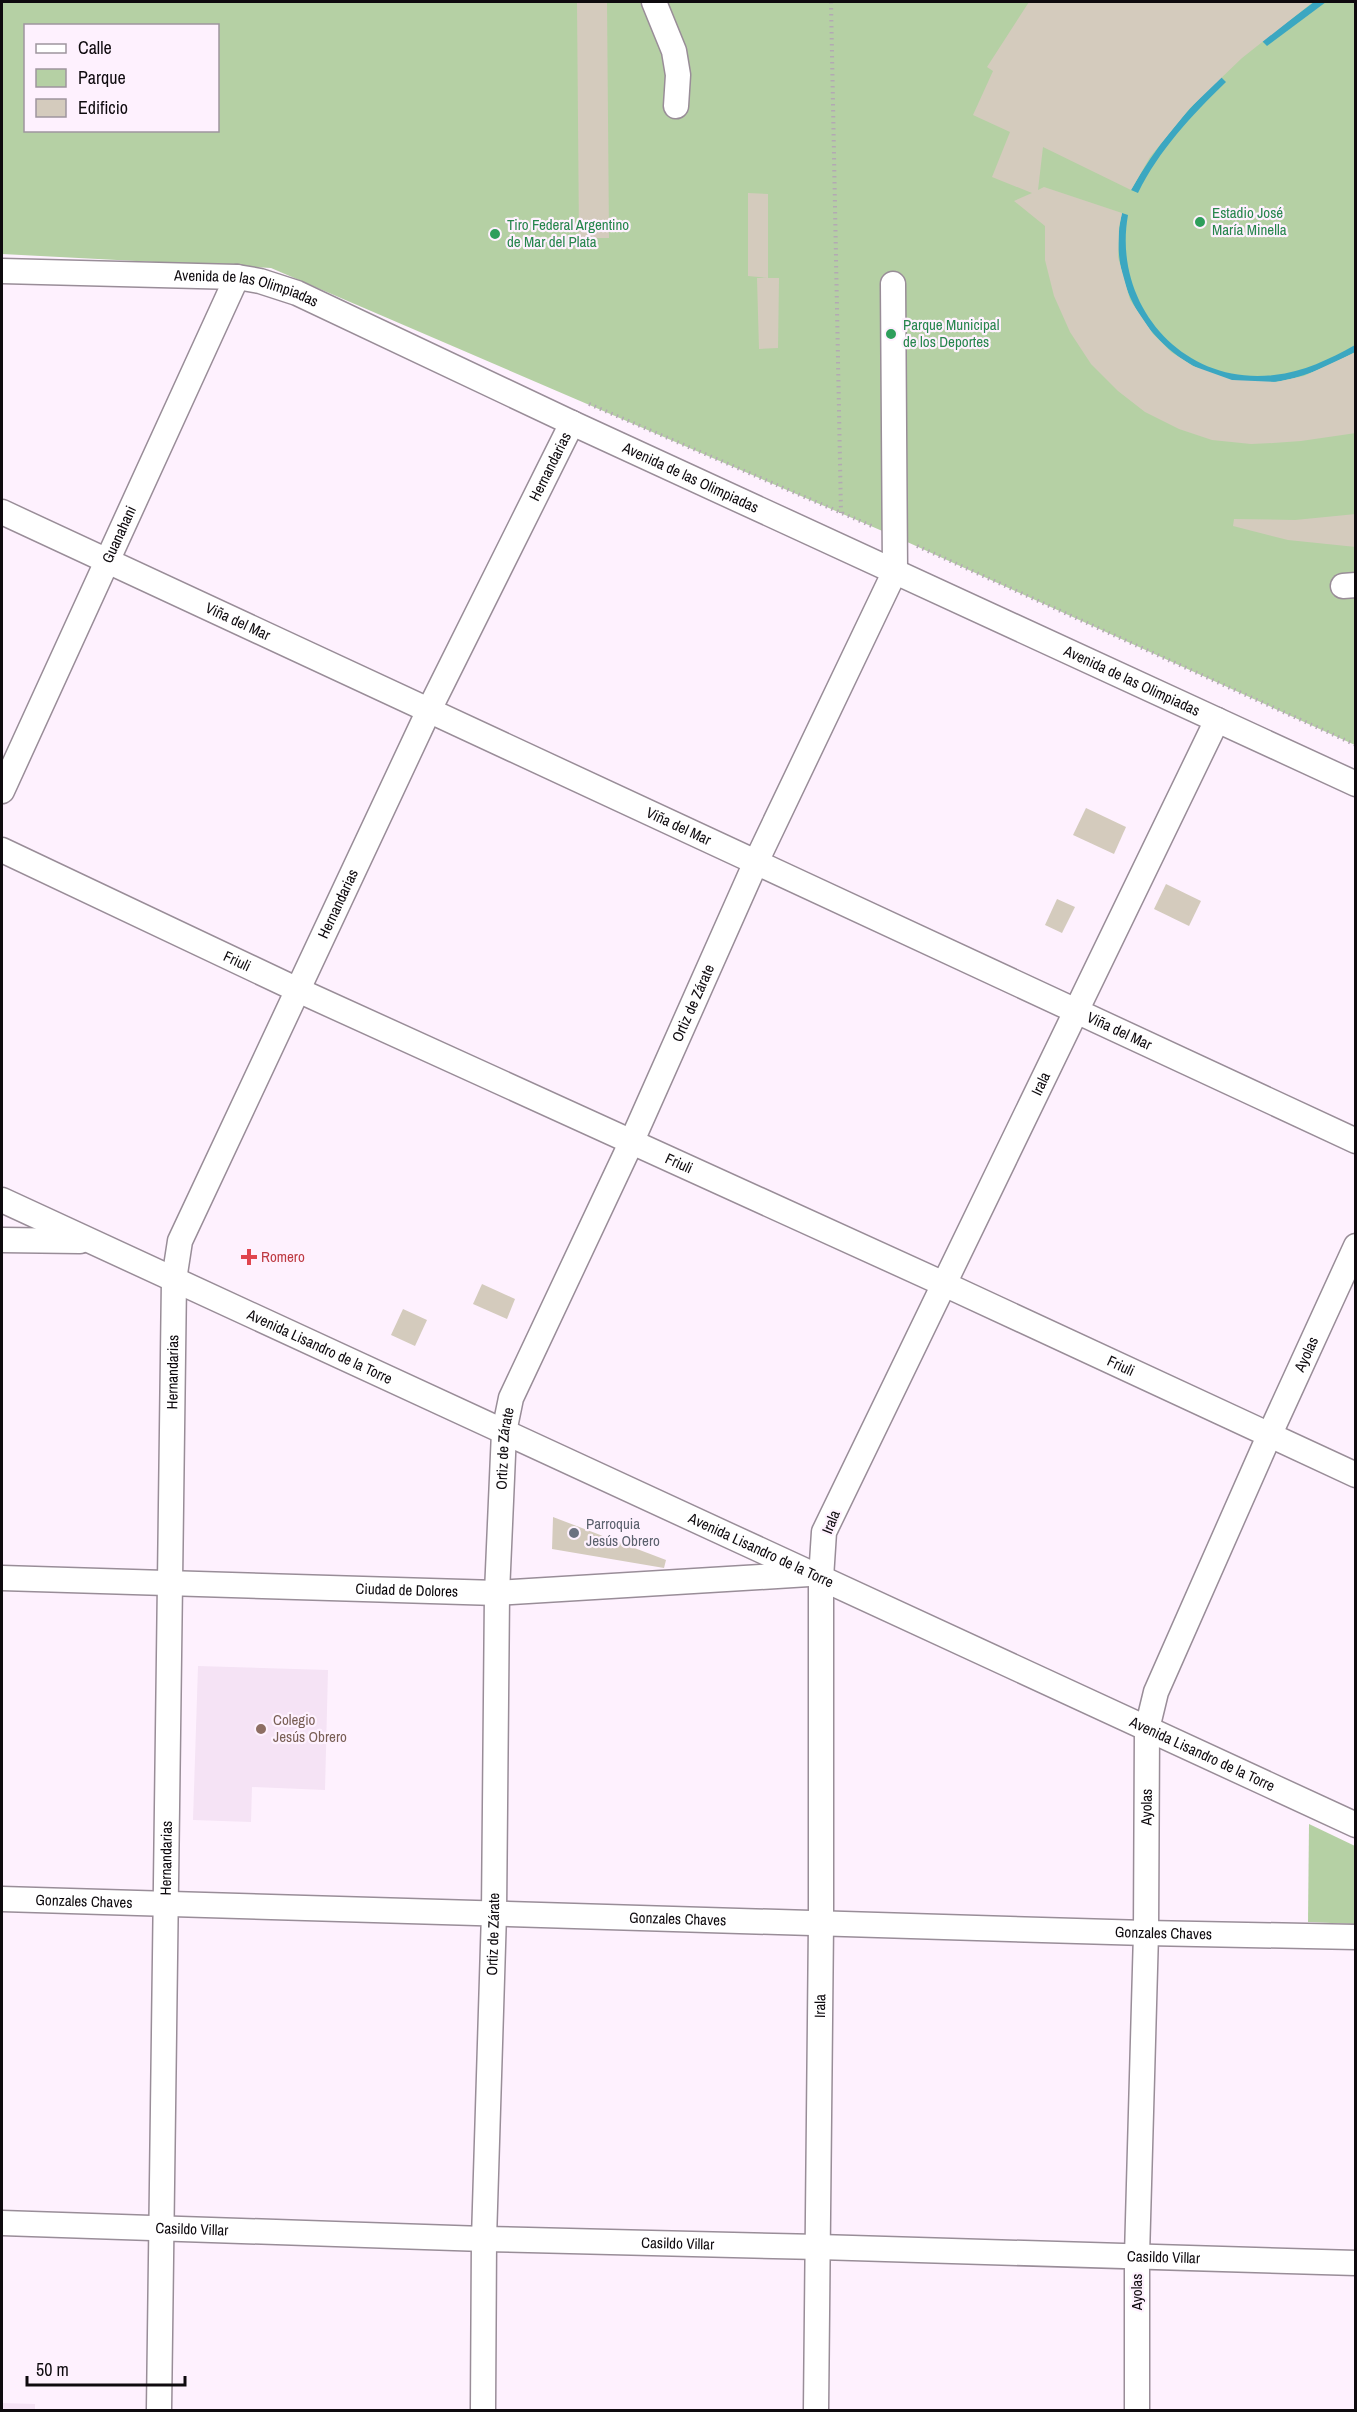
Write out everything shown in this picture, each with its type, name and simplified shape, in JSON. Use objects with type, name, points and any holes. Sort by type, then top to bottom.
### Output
[{"type":"street","points":[[654,2],[674,51],[678,75],[676,106]]},
{"type":"street","name":"Avenida de las Olimpiadas","points":[[2,271],[237,277],[260,281],[297,293],[572,423],[1356,783]]},
{"type":"street","name":"Guanahani","points":[[2,791],[237,277]]},
{"type":"street","points":[[893,284],[895,571]]},
{"type":"street","name":"Hernandarias","points":[[159,2410],[174,1280],[180,1242],[300,991],[429,710],[572,423]]},
{"type":"street","name":"Viña del Mar","points":[[2,512],[1356,1141]]},
{"type":"street","name":"Ortiz de Zárate","points":[[483,2410],[484,2239],[494,1913],[497,1593],[504,1432],[512,1398],[631,1143],[756,862],[895,571]]},
{"type":"street","name":"Irala","points":[[816,2410],[821,1923],[816,1576],[824,1532],[1217,720]]},
{"type":"street","name":"Friuli","points":[[2,850],[300,991],[944,1284],[1356,1475]]},
{"type":"street","name":"Avenida Lisandro de la Torre","points":[[2,1200],[1356,1825]]},
{"type":"street","points":[[2,1240],[91,1241]]},
{"type":"street","name":"Ayolas","points":[[1137,2410],[1137,2256],[1146,1933],[1147,1729],[1156,1692],[1356,1246]]},
{"type":"street","name":"Ciudad de Dolores","points":[[2,1578],[497,1593],[816,1576]]},
{"type":"street","name":"Gonzales Chaves","points":[[2,1899],[1146,1933],[1356,1937]]},
{"type":"street","name":"Casildo Villar","points":[[2,2223],[1356,2263]]},
{"type":"path","points":[[831,2],[840,513]]},
{"type":"path","points":[[581,400],[894,536],[1356,745]]},
{"type":"shaded area","name":"Colegio Jesús Obrero","points":[[198,1666],[328,1670],[325,1790],[252,1787],[251,1822],[193,1820]]},
{"type":"shaded area","points":[[2,2403],[35,2404],[35,2410],[2,2410]]},
{"type":"green space","name":"Parque Municipal de los Deportes","points":[[2,2],[1355,2],[1355,745],[894,536],[271,268],[2,254]]},
{"type":"green space","points":[[1309,1824],[1355,1846],[1355,1924],[1308,1922]]},
{"type":"water","points":[[1314,2],[1326,2],[1267,46],[1262,41]]},
{"type":"water","points":[[1221,77],[1226,82],[1177,134],[1146,177],[1138,193],[1131,190],[1150,159],[1172,130]]},
{"type":"water","points":[[1122,213],[1128,215],[1126,248],[1131,279],[1143,308],[1160,332],[1183,353],[1210,367],[1241,375],[1274,375],[1316,364],[1355,345],[1355,352],[1312,372],[1265,383],[1232,380],[1202,370],[1175,354],[1152,332],[1135,306],[1123,277],[1118,245]]},
{"type":"building","points":[[577,2],[607,2],[609,238],[579,238]]},
{"type":"building","points":[[1029,2],[1313,2],[1242,58],[1190,108],[1150,157],[1131,190],[1043,147],[1038,190],[1044,187],[1122,213],[1118,257],[1130,300],[1153,334],[1171,352],[1193,366],[1232,380],[1276,382],[1304,376],[1356,352],[1356,433],[1273,443],[1251,444],[1212,440],[1179,429],[1145,412],[1118,391],[1091,364],[1070,332],[1054,296],[1045,260],[1045,226],[1014,201],[1032,193],[992,177],[1010,132],[973,115],[993,71],[987,67]]},
{"type":"building","points":[[748,193],[768,194],[768,278],[748,276]]},
{"type":"building","points":[[757,278],[779,278],[778,348],[759,349]]},
{"type":"building","points":[[1356,514],[1356,547],[1288,540],[1233,526],[1234,519],[1295,520]]},
{"type":"building","points":[[1086,808],[1126,827],[1114,854],[1073,835]]},
{"type":"building","points":[[1166,884],[1201,901],[1189,926],[1154,909]]},
{"type":"building","points":[[1057,899],[1075,907],[1062,933],[1045,925]]},
{"type":"building","points":[[482,1284],[515,1299],[507,1319],[473,1304]]},
{"type":"building","points":[[403,1309],[427,1320],[415,1346],[391,1335]]},
{"type":"building","name":"Parroquia Jesús Obrero","points":[[553,1517],[666,1560],[664,1568],[552,1549]]},
{"type":"place","name":"Estadio José María Minella","points":[[1200,222]]},
{"type":"place","name":"Tiro Federal Argentino de Mar del Plata","points":[[495,234]]},
{"type":"place","name":"Parque Municipal de los Deportes","points":[[891,334]]},
{"type":"place","name":"Romero","points":[[249,1257]]},
{"type":"place","name":"Parroquia Jesús Obrero","points":[[574,1533]]},
{"type":"place","name":"Colegio Jesús Obrero","points":[[261,1729]]}]
